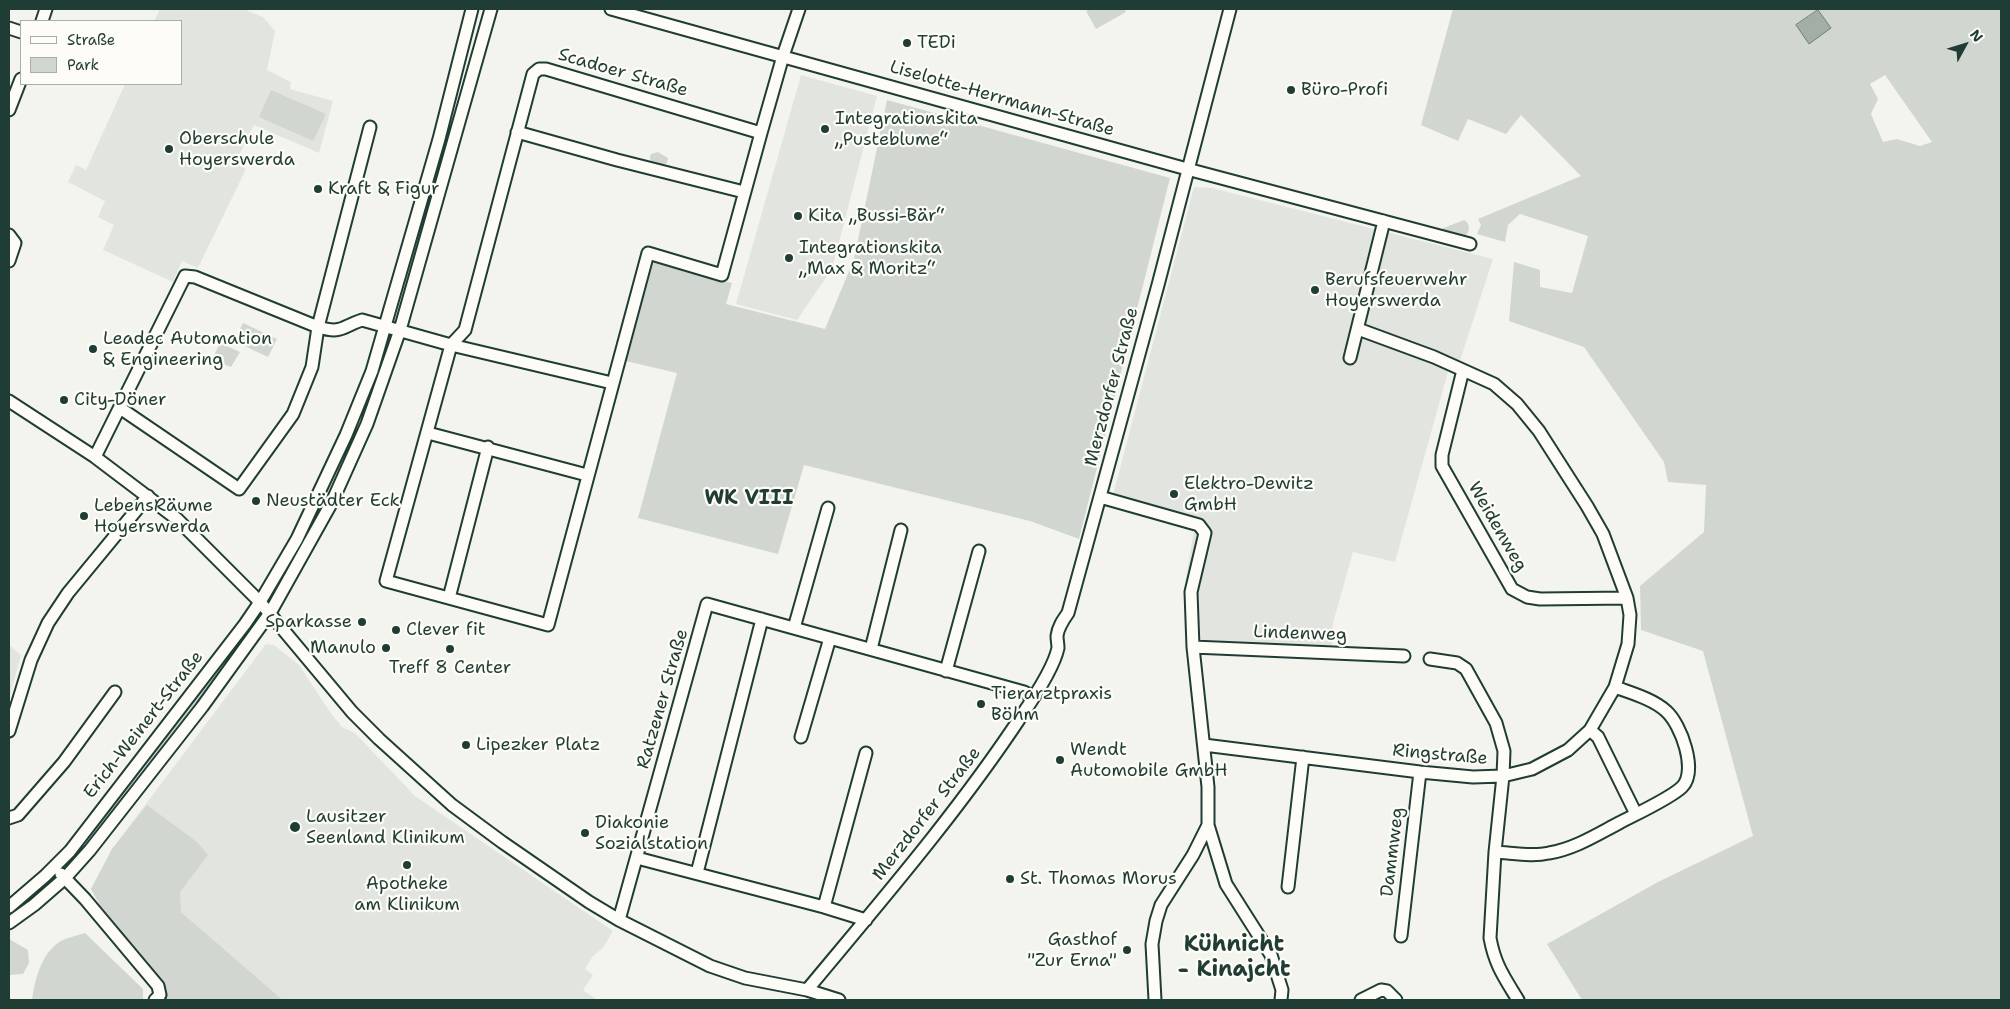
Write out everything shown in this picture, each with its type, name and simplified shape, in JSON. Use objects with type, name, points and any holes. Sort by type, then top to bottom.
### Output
[{"type":"street","name":"Erich-Weinert-Straße","points":[[9,907],[54,868],[86,830],[260,602],[297,539],[346,435],[372,371],[439,139],[472,9]]},
{"type":"street","name":"Erich-Weinert-Straße","points":[[9,923],[34,905],[65,878],[90,850],[202,707],[270,613],[332,502],[367,424],[400,330],[491,9]]},
{"type":"street","name":"Liselotte-Herrmann-Straße","points":[[611,9],[1187,169],[1470,244]]},
{"type":"street","points":[[451,345],[386,581],[548,625],[648,253],[722,274],[783,56],[799,9]]},
{"type":"street","name":"Merzdorfer Straße","points":[[807,990],[866,920],[988,765],[1034,697],[1058,648],[1057,635],[1062,621],[1068,613],[1230,9]]},
{"type":"street","name":"Scadoer Straße","points":[[451,345],[465,330],[533,74],[539,69],[546,69],[762,133]]},
{"type":"street","points":[[9,110],[20,82]]},
{"type":"street","points":[[120,408],[239,489],[293,414],[312,367],[318,327],[370,127]]},
{"type":"street","points":[[517,132],[616,160],[744,192]]},
{"type":"street","points":[[1350,358],[1384,221]]},
{"type":"street","points":[[9,235],[15,243],[9,261]]},
{"type":"street","points":[[95,457],[185,276],[195,277],[318,327],[333,331],[341,330],[362,320],[451,345],[612,384]]},
{"type":"street","points":[[1358,329],[1463,370]]},
{"type":"street","name":"Ringstraße","points":[[1204,745],[1420,772],[1473,777],[1504,776],[1532,769],[1557,757],[1590,730],[1615,686],[1628,644],[1630,615],[1627,598],[1603,534],[1539,431],[1507,394],[1494,384],[1463,370]]},
{"type":"street","name":"Weidenweg","points":[[1463,370],[1442,455],[1442,466],[1512,589],[1520,595],[1534,599],[1627,598]]},
{"type":"street","points":[[9,401],[95,457],[177,520],[260,602],[352,712],[379,739],[440,794],[502,842],[589,902],[619,920],[710,966],[745,978],[807,990],[839,1000]]},
{"type":"street","points":[[428,433],[488,447],[587,475]]},
{"type":"street","points":[[449,598],[488,447]]},
{"type":"street","points":[[9,731],[31,660],[48,624],[68,593],[148,496]]},
{"type":"street","points":[[1100,497],[1199,525],[1203,528],[1204,538],[1192,584],[1193,647],[1208,787],[1208,825],[1221,873],[1232,895],[1271,955],[1282,990],[1282,1000]]},
{"type":"street","points":[[794,628],[828,508]]},
{"type":"street","points":[[871,649],[901,530]]},
{"type":"street","points":[[946,671],[979,551]]},
{"type":"street","name":"Ratzener Straße","points":[[619,920],[707,604],[1024,692],[1034,697]]},
{"type":"street","points":[[697,873],[762,619]]},
{"type":"street","points":[[801,737],[830,638]]},
{"type":"street","name":"Lindenweg","points":[[1193,647],[1404,656]]},
{"type":"street","points":[[1430,659],[1456,663],[1466,669],[1496,723],[1504,750],[1504,776],[1495,852],[1491,940],[1492,951],[1498,967],[1518,1000]]},
{"type":"street","points":[[1495,852],[1538,854],[1566,849],[1636,814],[1682,787],[1689,773],[1689,763],[1674,719],[1666,710],[1615,686]]},
{"type":"street","points":[[9,818],[18,815],[64,762],[115,692]]},
{"type":"street","points":[[1590,730],[1598,737],[1636,814]]},
{"type":"street","points":[[824,908],[866,754]]},
{"type":"street","points":[[1288,887],[1302,757]]},
{"type":"street","name":"Dammweg","points":[[1401,936],[1420,772]]},
{"type":"street","points":[[1155,1000],[1152,944],[1156,921],[1161,905],[1208,825]]},
{"type":"street","points":[[1196,848],[1206,848],[1215,851]]},
{"type":"street","points":[[637,858],[866,920]]},
{"type":"street","points":[[54,868],[65,878],[158,986],[160,995],[155,1000]]},
{"type":"street","points":[[1361,1000],[1381,990],[1388,991],[1396,1000]]},
{"type":"shaded area","name":"Oberschule Hoyerswerda","points":[[160,9],[243,9],[263,17],[275,31],[267,70],[291,82],[290,89],[333,101],[319,153],[254,125],[235,163],[246,169],[198,268],[182,261],[173,282],[103,250],[114,225],[98,217],[105,201],[68,182],[76,165],[86,170],[125,85],[182,85],[182,20],[154,20]]},
{"type":"shaded area","points":[[1818,10],[1831,28],[1809,44],[1796,25]]},
{"type":"shaded area","points":[[801,75],[877,96],[832,269],[797,320],[736,304]]},
{"type":"shaded area","points":[[1194,187],[1212,188],[1493,259],[1459,364],[1451,361],[1395,562],[1353,552],[1333,623],[1332,647],[1185,639],[1184,589],[1196,518],[1113,495]]},
{"type":"shaded area","name":"Lausitzer Seenland Klinikum","points":[[266,644],[274,645],[299,665],[342,727],[355,733],[415,796],[613,931],[603,948],[593,956],[585,969],[593,975],[583,990],[597,1000],[283,1000],[181,912],[100,905],[91,889],[112,849]]},
{"type":"shaded area","points":[[9,645],[21,655],[9,699]]},
{"type":"green space","points":[[1090,9],[1124,9],[1126,12],[1096,29],[1086,11]]},
{"type":"green space","points":[[1453,9],[2001,9],[2001,1000],[1582,1000],[1547,944],[1658,882],[1753,836],[1703,651],[1641,630],[1640,586],[1704,532],[1706,485],[1668,482],[1664,462],[1584,347],[1509,321],[1514,262],[1540,270],[1540,287],[1572,293],[1588,236],[1520,214],[1508,225],[1505,242],[1477,234],[1481,225],[1478,219],[1581,176],[1521,115],[1506,134],[1468,119],[1458,141],[1421,125]],"holes":[[[1885,75],[1932,142],[1920,146],[1897,139],[1883,142],[1871,114],[1878,99],[1870,84]]]},
{"type":"green space","points":[[271,90],[326,114],[313,141],[259,117]]},
{"type":"green space","points":[[887,100],[1170,178],[1079,539],[1030,521],[804,465],[778,554],[638,518],[677,373],[626,361],[652,262],[732,283],[726,304],[825,329],[854,259]]},
{"type":"green space","points":[[658,152],[668,158],[667,163],[663,165],[651,163],[651,154]]},
{"type":"green space","points":[[1464,220],[1468,223],[1469,228],[1468,233],[1464,237],[1441,229]]},
{"type":"green space","points":[[243,323],[277,339],[268,357],[234,341]]},
{"type":"green space","points":[[220,343],[240,352],[231,367],[212,360]]},
{"type":"green space","points":[[227,655],[230,656],[187,718],[76,857],[74,855]]},
{"type":"green space","points":[[147,805],[197,842],[208,855],[180,892],[181,912],[283,1000],[157,1000],[167,991],[100,905],[91,889],[112,849]]},
{"type":"green space","points":[[85,933],[143,989],[143,999],[32,1000],[38,974],[50,951],[63,940]]},
{"type":"green space","points":[[9,939],[28,950],[29,963],[23,974],[9,975]]},
{"type":"place","name":"TEDi","points":[[907,43]]},
{"type":"place","name":"Büro-Profi","points":[[1291,90]]},
{"type":"place","name":"Integrationskita „Pusteblume“","points":[[825,129]]},
{"type":"place","name":"Oberschule Hoyerswerda","points":[[169,149]]},
{"type":"place","name":"Kraft & Figur","points":[[318,189]]},
{"type":"place","name":"Kita „Bussi-Bär“","points":[[798,216]]},
{"type":"place","name":"Integrationskita „Max & Moritz“","points":[[789,258]]},
{"type":"place","name":"Berufsfeuerwehr Hoyerswerda","points":[[1315,290]]},
{"type":"place","name":"Leadec Automation & Engineering","points":[[93,349]]},
{"type":"place","name":"City-Döner","points":[[64,400]]},
{"type":"place","name":"Elektro-Dewitz GmbH","points":[[1174,494]]},
{"type":"place","name":"Neustädter Eck","points":[[256,501]]},
{"type":"place","name":"LebensRäume Hoyerswerda","points":[[84,516]]},
{"type":"place","name":"Sparkasse","points":[[362,622]]},
{"type":"place","name":"Clever fit","points":[[396,630]]},
{"type":"place","name":"Manulo","points":[[386,648]]},
{"type":"place","name":"Treff 8 Center","points":[[450,649]]},
{"type":"place","name":"Tierarztpraxis Böhm","points":[[981,704]]},
{"type":"place","name":"Lipezker Platz","points":[[466,745]]},
{"type":"place","name":"Wendt Automobile GmbH","points":[[1060,760]]},
{"type":"place","name":"Lausitzer Seenland Klinikum","points":[[295,827]]},
{"type":"place","name":"Diakonie Sozialstation","points":[[585,833]]},
{"type":"place","name":"Apotheke am Klinikum","points":[[407,865]]},
{"type":"place","name":"St. Thomas Morus","points":[[1010,879]]},
{"type":"place","name":"Gasthof \"Zur Erna\"","points":[[1127,950]]},
{"type":"district","name":"WK VIII","points":[[749,499]]},
{"type":"district","name":"Kühnicht - Kinajcht","points":[[1234,958]]}]
